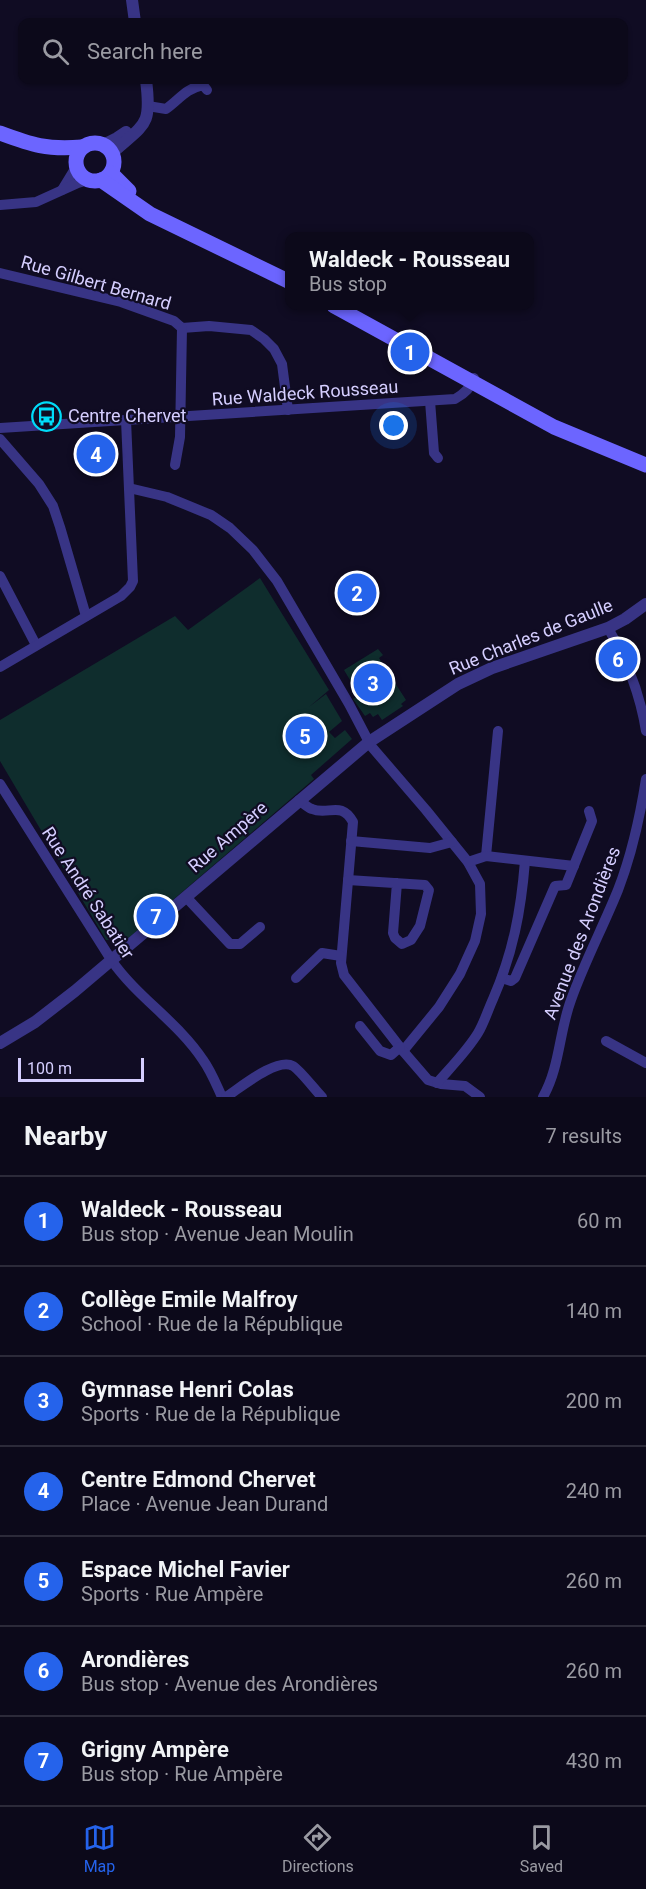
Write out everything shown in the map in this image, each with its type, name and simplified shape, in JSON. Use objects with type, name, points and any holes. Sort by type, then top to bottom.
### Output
[{"type":"main road","points":[[0,134],[52,148],[82,147],[92,143],[108,149],[114,160],[100,178]]},
{"type":"main road","points":[[0,134],[17,147],[60,156],[76,165],[82,177],[100,178],[125,188],[144,203],[285,274]]},
{"type":"main road","points":[[76,165],[78,151],[82,147]]},
{"type":"main road","points":[[100,178],[150,214],[285,280]]},
{"type":"main road","points":[[342,310],[473,380],[646,464]]},
{"type":"main road","points":[[354,310],[473,380]]},
{"type":"street","points":[[132,0],[134,18]]},
{"type":"street","points":[[108,149],[142,125],[148,116],[146,84]]},
{"type":"street","points":[[148,106],[166,109],[194,87],[203,85],[207,90]]},
{"type":"street","points":[[62,190],[76,165]]},
{"type":"street","points":[[0,205],[36,202],[78,183],[100,178]]},
{"type":"street","name":"Rue Gilbert Bernard","points":[[0,273],[121,302],[174,321],[182,328],[209,326],[251,330],[274,349],[282,364],[288,410]]},
{"type":"street","name":"Rue Gilbert Bernard","points":[[175,465],[181,418],[182,328]]},
{"type":"street","name":"Rue Waldeck Rousseau","points":[[0,428],[454,399],[463,394],[473,380]]},
{"type":"street","points":[[430,401],[434,453],[438,458]]},
{"type":"street","points":[[0,667],[121,596],[132,584],[126,420]]},
{"type":"street","points":[[0,439],[39,484],[52,506],[86,616]]},
{"type":"street","points":[[129,488],[167,497],[211,515],[247,544],[277,581],[369,742],[468,862],[480,884],[481,914],[475,941],[460,974],[439,1007],[401,1049],[391,1055],[380,1051],[360,1026]]},
{"type":"street","points":[[0,576],[36,645]]},
{"type":"street","name":"Rue Charles de Gaulle","points":[[369,742],[458,684],[492,668],[608,628],[626,619],[646,604]]},
{"type":"street","points":[[608,628],[635,685],[646,731]]},
{"type":"street","points":[[486,856],[498,731]]},
{"type":"street","name":"Rue Ampère","points":[[0,1043],[35,1022],[112,961],[369,742]]},
{"type":"street","name":"Avenue des Arondières","points":[[543,1097],[553,1074],[565,1018],[572,998],[619,888],[633,846],[646,779]]},
{"type":"street","name":"Rue André Sabatier","points":[[0,784],[123,977],[193,1046],[224,1097],[273,1066],[282,1064],[292,1065],[322,1097]]},
{"type":"street","points":[[299,800],[313,810],[340,810],[348,814],[353,822],[341,963],[344,975],[428,1080],[465,1086],[480,1097]]},
{"type":"street","points":[[502,978],[511,981],[516,978],[555,886],[566,885],[592,821],[589,811]]},
{"type":"street","points":[[351,841],[430,848],[452,842]]},
{"type":"street","points":[[468,862],[486,856],[574,866]]},
{"type":"street","points":[[437,1083],[479,1032],[502,978],[515,931],[525,861]]},
{"type":"street","points":[[348,880],[397,883],[425,885],[429,890],[420,926],[411,940],[402,944],[394,938],[393,933],[397,883]]},
{"type":"street","points":[[186,897],[230,944],[240,945],[260,927]]},
{"type":"street","points":[[297,978],[322,954],[342,956]]},
{"type":"street","points":[[606,1041],[646,1063]]},
{"type":"green space","points":[[260,578],[329,690],[309,707],[326,694],[342,721],[329,732],[335,738],[345,730],[352,739],[311,775],[314,779],[125,941],[106,940],[0,761],[0,720],[175,616],[188,630]]},
{"type":"green space","points":[[378,649],[383,655],[379,658],[406,700],[401,704],[403,706],[382,720],[378,714],[373,717],[370,713],[365,716],[353,699],[359,695],[344,670]]},
{"type":"place","name":"Waldeck - Rousseau","points":[[410,352]]},
{"type":"place","name":"Centre Chervet","points":[[47,416]]},
{"type":"place","name":"Centre Edmond Chervet","points":[[96,454]]},
{"type":"place","name":"Collège Emile Malfroy","points":[[357,593]]},
{"type":"place","name":"Arondières","points":[[618,659]]},
{"type":"place","name":"Gymnase Henri Colas","points":[[373,683]]},
{"type":"place","name":"Espace Michel Favier","points":[[305,736]]},
{"type":"place","name":"Grigny Ampère","points":[[156,916]]}]
